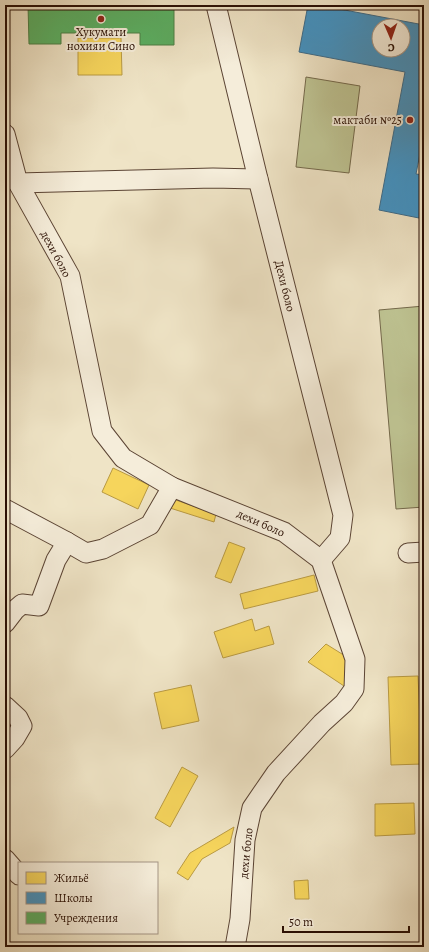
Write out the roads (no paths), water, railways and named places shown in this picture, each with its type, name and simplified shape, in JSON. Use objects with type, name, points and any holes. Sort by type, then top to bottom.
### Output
[{"type":"street","name":"Дехи боло","points":[[216,5],[258,179],[343,515],[340,538],[321,560]]},
{"type":"street","name":"дехи боло","points":[[5,134],[18,183],[70,276],[102,431],[123,458],[172,487],[284,532],[321,560],[355,659],[354,689],[344,703],[322,723],[276,773],[252,808],[245,840],[240,919],[234,947]]},
{"type":"street","points":[[18,183],[213,178],[258,179]]},
{"type":"street","points":[[5,509],[86,553],[110,546],[150,525],[172,487]]},
{"type":"street","points":[[5,623],[22,604],[39,606],[56,560],[67,542]]},
{"type":"street","points":[[5,706],[18,718],[22,726],[15,738],[5,749]]},
{"type":"street","points":[[5,859],[18,874]]},
{"type":"place","name":"Хукумати нохияи Сино","points":[[101,19]]},
{"type":"place","name":"мактаби №25","points":[[410,120]]}]
